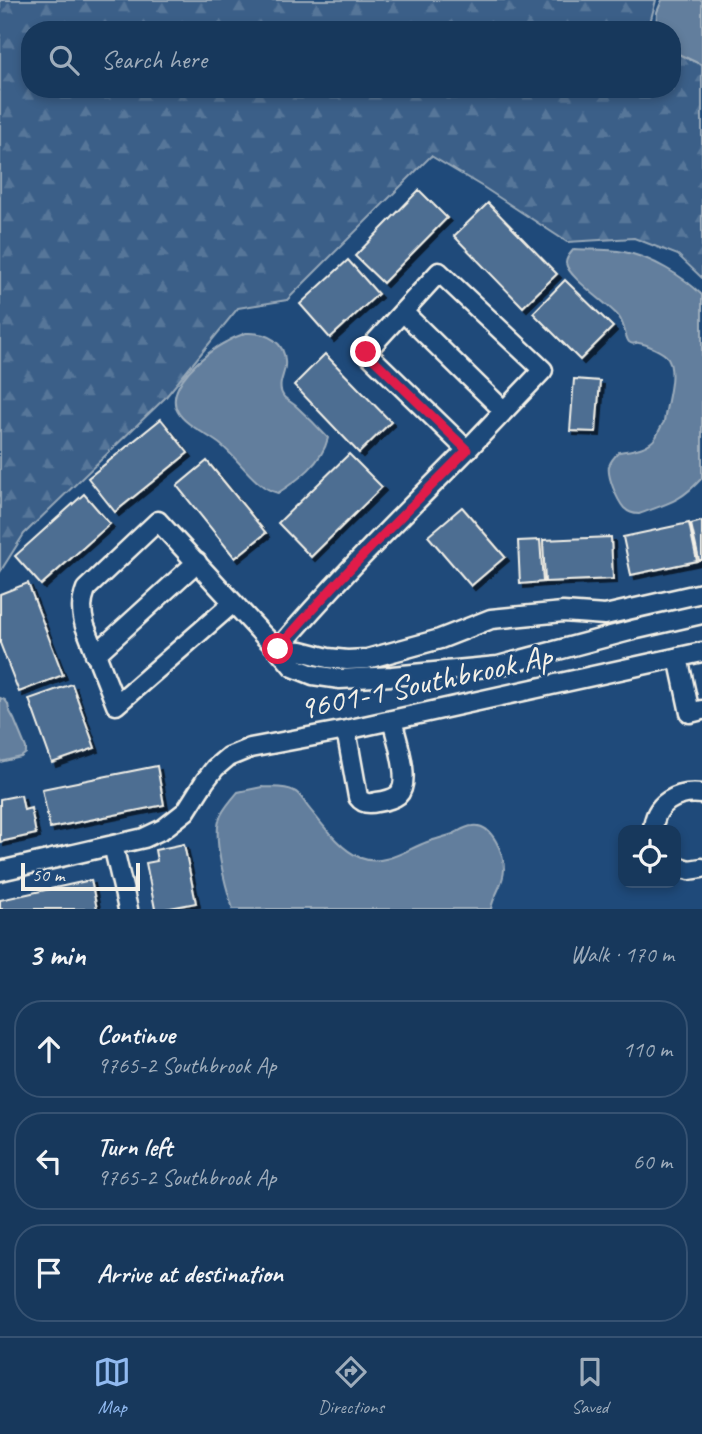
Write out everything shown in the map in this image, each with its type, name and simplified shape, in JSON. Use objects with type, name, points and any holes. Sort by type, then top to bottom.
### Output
[{"type":"street","points":[[278,649],[300,622],[505,411],[543,370],[439,272],[366,352],[467,450]]},
{"type":"street","points":[[403,312],[505,411]]},
{"type":"street","points":[[233,603],[116,705],[95,655],[82,614],[81,601],[86,589],[158,521],[293,667],[313,675],[340,679],[498,666],[702,614]]},
{"type":"street","points":[[95,655],[197,562]]},
{"type":"street","points":[[278,649],[301,651],[328,658],[368,659],[440,639],[491,619],[563,612],[605,615],[702,593]]},
{"type":"street","points":[[440,639],[447,670]]},
{"type":"street","name":"9601-1 Southbrook Ap","points":[[113,845],[144,838],[163,830],[186,811],[215,768],[228,757],[250,748],[346,730],[702,652]]},
{"type":"street","points":[[678,657],[690,713],[702,710]]},
{"type":"street","points":[[346,730],[358,797],[365,803],[378,802],[398,794],[405,783],[392,720]]},
{"type":"street","points":[[654,825],[657,813],[676,795],[689,792],[702,794]]},
{"type":"street","points":[[0,871],[113,845],[128,909]]},
{"type":"street","points":[[681,868],[689,870],[702,868]]},
{"type":"green space","points":[[0,0],[656,0],[651,21],[21,21],[21,98],[681,98],[681,55],[702,65],[702,278],[678,255],[634,238],[567,242],[431,156],[287,300],[238,308],[165,398],[24,534],[0,572]]},
{"type":"shaded area","points":[[662,0],[702,0],[702,65],[681,55],[681,21],[656,21]]},
{"type":"shaded area","points":[[574,249],[618,251],[645,258],[676,274],[702,295],[702,478],[680,497],[639,514],[629,512],[621,504],[611,482],[609,466],[619,452],[644,446],[656,437],[664,422],[671,381],[670,365],[668,358],[659,351],[629,342],[619,317],[568,269],[566,263]]},
{"type":"shaded area","points":[[246,333],[261,334],[279,345],[285,358],[281,385],[284,397],[328,438],[315,463],[278,493],[254,479],[221,445],[181,417],[175,402],[181,382],[198,362],[231,339]]},
{"type":"shaded area","points":[[0,698],[8,704],[26,753],[21,757],[0,762]]},
{"type":"shaded area","points":[[262,787],[296,792],[339,843],[353,854],[370,860],[387,859],[468,827],[480,826],[486,829],[496,841],[504,869],[491,909],[233,909],[221,862],[218,824],[223,812],[238,792]]},
{"type":"building","points":[[419,190],[447,218],[383,283],[355,256]]},
{"type":"building","points":[[488,203],[557,274],[523,307],[454,236]]},
{"type":"building","points":[[348,260],[378,294],[330,338],[300,304]]},
{"type":"building","points":[[565,280],[613,327],[580,360],[533,313]]},
{"type":"building","points":[[325,354],[391,422],[359,453],[294,385]]},
{"type":"building","points":[[574,379],[600,381],[596,432],[570,431]]},
{"type":"building","points":[[161,419],[188,453],[115,512],[88,478]]},
{"type":"building","points":[[349,454],[382,487],[311,557],[278,523]]},
{"type":"building","points":[[207,461],[266,533],[235,558],[177,486]]},
{"type":"building","points":[[84,494],[110,524],[41,585],[15,556]]},
{"type":"building","points":[[462,507],[505,557],[471,586],[428,536]]},
{"type":"building","points":[[702,521],[702,560],[699,560],[691,524]]},
{"type":"building","points":[[689,523],[697,561],[631,575],[623,537]]},
{"type":"building","points":[[611,537],[613,579],[545,582],[543,540]]},
{"type":"building","points":[[540,540],[543,582],[520,584],[518,541]]},
{"type":"building","points":[[28,583],[63,675],[19,692],[0,643],[0,594]]},
{"type":"building","points":[[72,684],[95,748],[52,763],[29,699]]},
{"type":"building","points":[[157,766],[164,805],[50,828],[42,789]]},
{"type":"building","points":[[21,795],[24,810],[31,808],[36,834],[0,842],[0,799]]},
{"type":"building","points":[[184,844],[196,903],[155,909],[146,863],[157,861],[155,850]]},
{"type":"building","points":[[91,880],[97,909],[0,909],[0,900]]},
{"type":"route","points":[[278,649],[300,622],[467,450],[366,352]]}]
